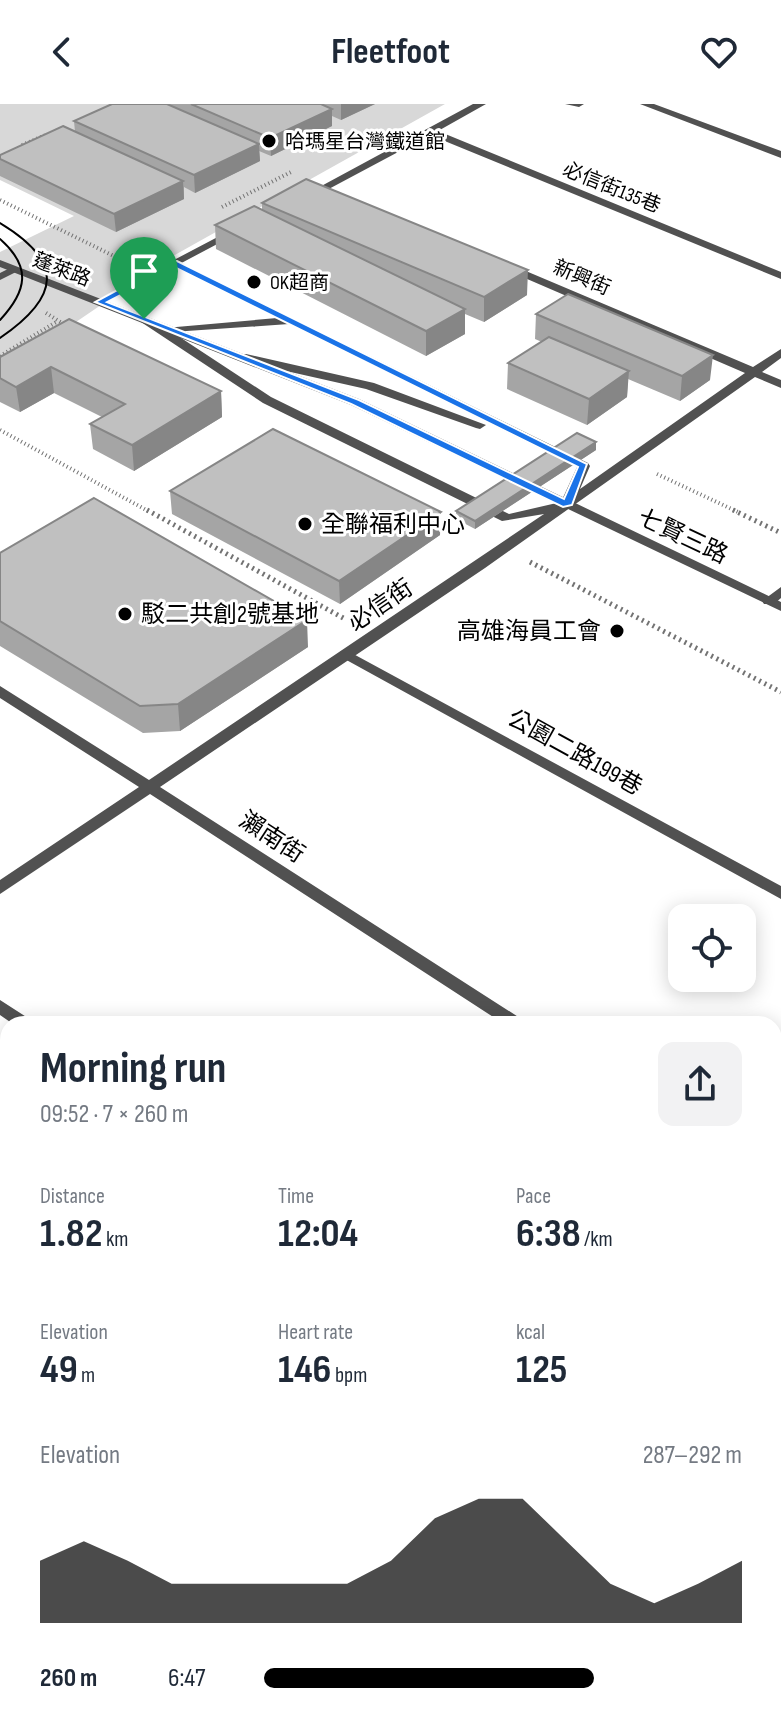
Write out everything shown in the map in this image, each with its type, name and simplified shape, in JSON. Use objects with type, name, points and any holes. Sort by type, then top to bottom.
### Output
[{"type":"street","points":[[296,202],[481,104]]},
{"type":"street","points":[[570,104],[579,104]]},
{"type":"street","points":[[645,104],[781,155]]},
{"type":"street","name":"必信街135巷","points":[[429,131],[781,276]]},
{"type":"street","points":[[323,188],[338,195]]},
{"type":"street","points":[[106,304],[174,263],[242,229]]},
{"type":"street","name":"新興街","points":[[496,262],[781,384]]},
{"type":"street","name":"蓬萊路","points":[[0,263],[106,304]]},
{"type":"street","name":"七賢三路","points":[[174,263],[584,466],[567,505]]},
{"type":"street","points":[[0,277],[14,270]]},
{"type":"street","name":"七賢三路","points":[[106,304],[355,402],[775,604]]},
{"type":"street","name":"七賢三路","points":[[144,319],[267,400],[507,518],[567,505]]},
{"type":"street","name":"七賢三路","points":[[170,329],[290,321]]},
{"type":"street","name":"必信街","points":[[0,888],[567,505],[781,353]]},
{"type":"street","name":"七賢三路","points":[[246,358],[370,386],[549,449]]},
{"type":"street","points":[[775,604],[781,591]]},
{"type":"street","name":"公園二路199巷","points":[[346,654],[781,893]]},
{"type":"street","name":"瀨南街","points":[[0,691],[505,1016]]},
{"type":"path","points":[[13,149],[56,132]]},
{"type":"path","points":[[212,212],[297,169]]},
{"type":"path","points":[[0,200],[120,259]]},
{"type":"path","points":[[111,267],[131,253]]},
{"type":"path","points":[[0,356],[58,321]]},
{"type":"path","points":[[0,430],[374,635]]},
{"type":"shaded area","points":[[0,104],[445,104],[173,256],[76,322],[0,363],[0,252],[74,216],[0,180]]},
{"type":"building","points":[[112,104],[167,104],[259,144],[194,175],[74,121]]},
{"type":"building","points":[[191,104],[321,104],[332,109],[270,138]]},
{"type":"building","points":[[63,126],[183,181],[114,214],[0,159],[0,155]]},
{"type":"building","points":[[306,179],[528,270],[484,297],[262,203]]},
{"type":"building","points":[[254,206],[465,309],[426,331],[215,225]]},
{"type":"building","points":[[568,294],[713,355],[682,376],[536,314]]},
{"type":"building","points":[[69,319],[221,391],[132,445],[90,424],[125,404],[51,367],[16,387],[0,378],[0,357]]},
{"type":"building","points":[[549,337],[629,371],[589,399],[508,363]]},
{"type":"building","name":"全聯福利中心","points":[[273,429],[441,512],[339,581],[170,491]]},
{"type":"building","points":[[577,433],[596,442],[475,521],[456,511]]},
{"type":"building","name":"駁二共創2號基地","points":[[94,498],[307,620],[178,704],[140,706],[0,621],[0,553]]},
{"type":"tram line","points":[[0,223],[36,252],[47,280],[44,294],[34,308],[0,338]]},
{"type":"tram line","points":[[0,239],[17,259],[22,279],[16,299],[0,320]]},
{"type":"place","name":"哈瑪星台灣鐵道館","points":[[269,141]]},
{"type":"place","name":"OK超商","points":[[254,282]]},
{"type":"place","name":"全聯福利中心","points":[[305,524]]},
{"type":"place","name":"駁二共創2號基地","points":[[125,614]]},
{"type":"place","name":"高雄海員工會","points":[[617,631]]},
{"type":"route","points":[[174,263],[584,466],[567,505],[355,402],[144,319],[100,302],[174,263]]}]
